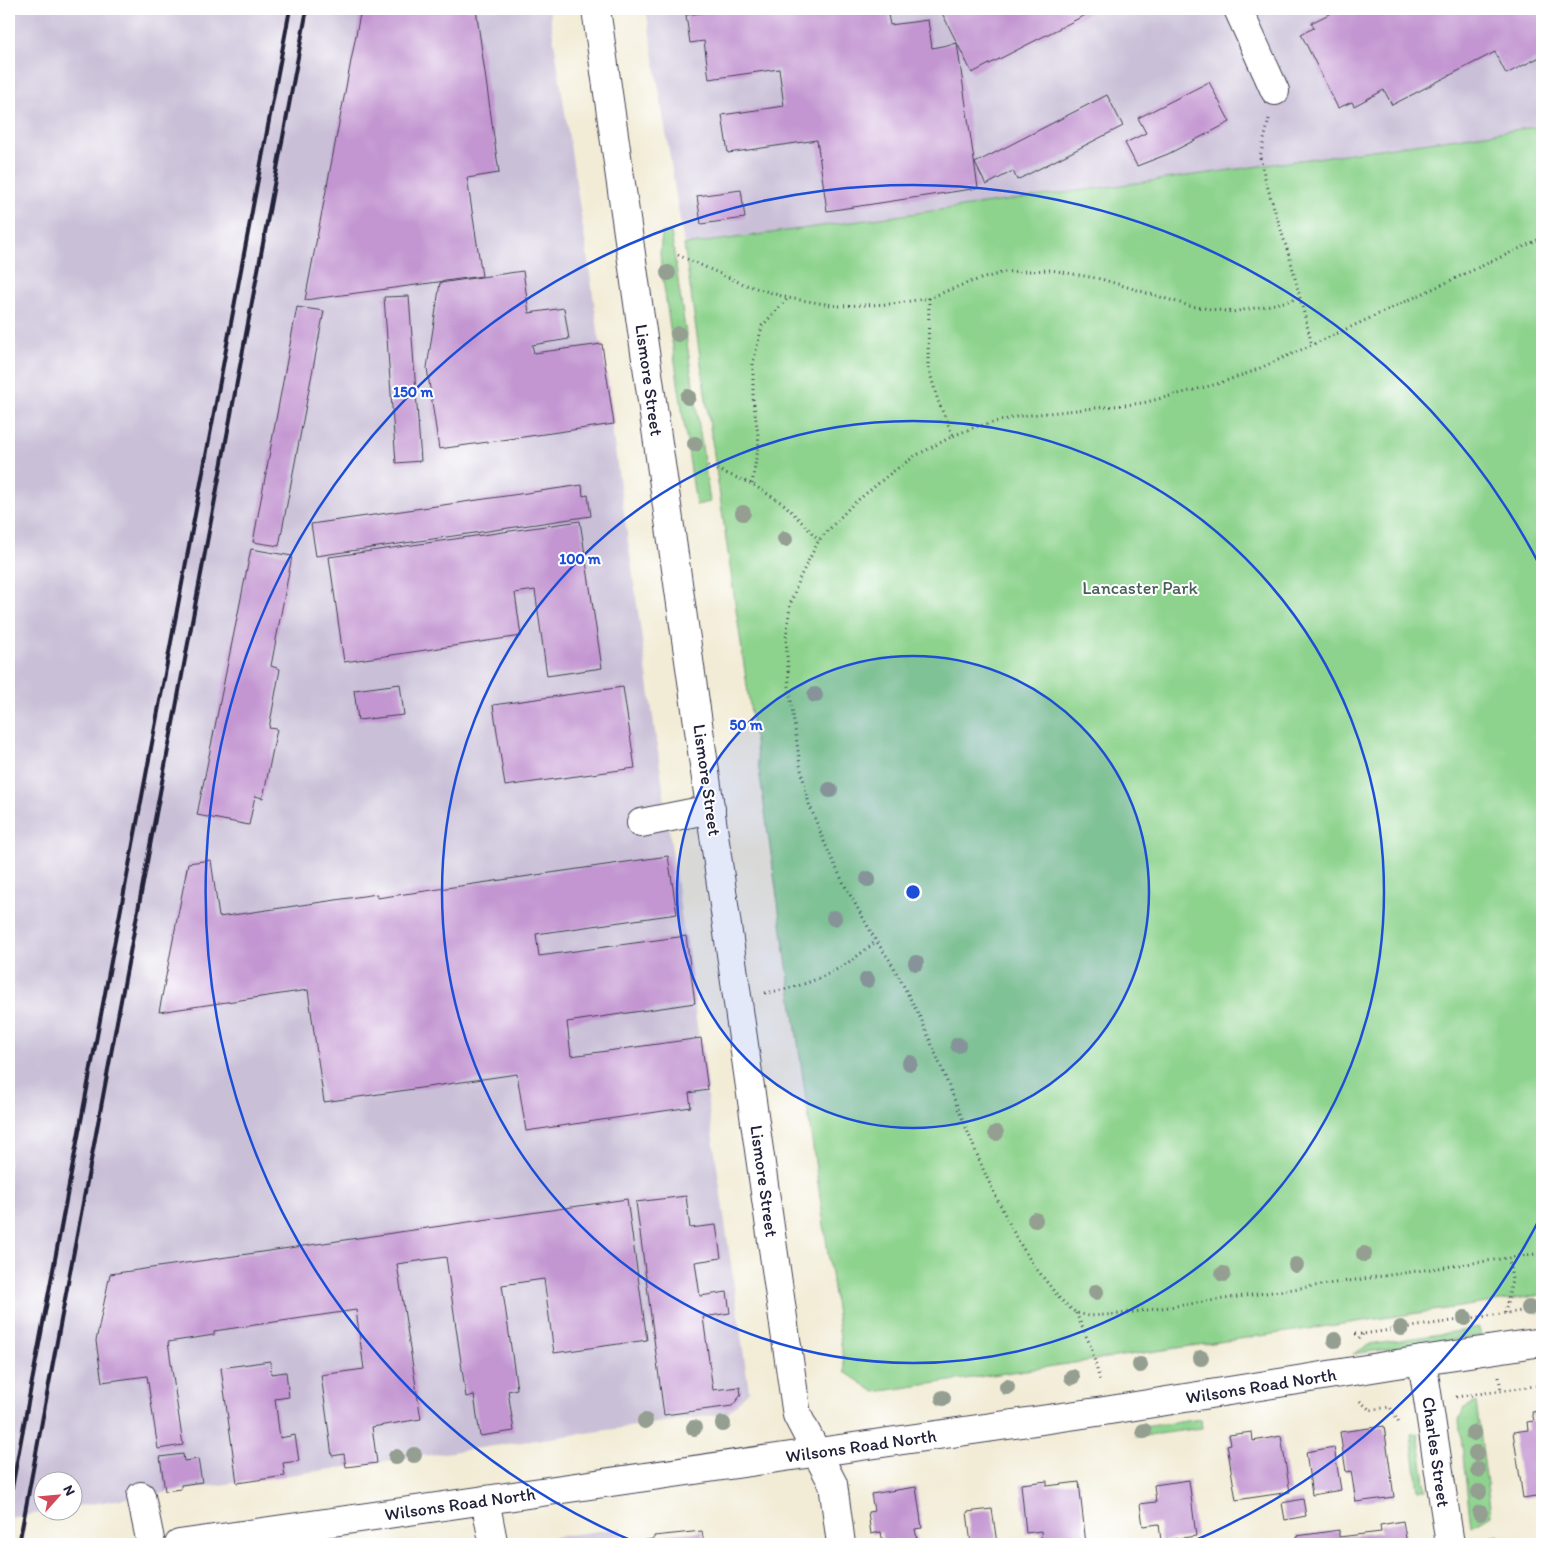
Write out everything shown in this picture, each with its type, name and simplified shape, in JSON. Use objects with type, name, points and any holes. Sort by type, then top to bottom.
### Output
[{"type":"street","name":"Lismore Street","points":[[596,9],[796,1409],[797,1415],[833,1484],[841,1544]]},
{"type":"street","points":[[1238,9],[1275,91]]},
{"type":"street","points":[[640,823],[711,809]]},
{"type":"street","name":"Wilsons Road North","points":[[179,1544],[260,1539],[485,1500],[1104,1412],[1542,1342]]},
{"type":"street","name":"Charles Street","points":[[1422,1360],[1450,1544]]},
{"type":"street","points":[[141,1496],[150,1544]]},
{"type":"street","points":[[485,1500],[493,1541]]},
{"type":"path","points":[[1275,91],[1260,157],[1291,262],[1312,345]]},
{"type":"path","points":[[1104,1412],[1098,1371],[1091,1347],[1076,1313],[1046,1283],[1016,1238],[986,1176],[922,1021],[891,962],[876,941],[844,884],[809,804],[794,730],[786,638],[790,606],[798,581],[819,540],[852,505],[915,456],[953,436],[975,427],[1020,416],[1143,403],[1179,395],[1251,372],[1542,238]]},
{"type":"path","points":[[678,256],[743,284],[788,298],[838,306],[892,304],[929,298],[967,283],[1005,272],[1051,270],[1101,279],[1190,306],[1232,312],[1300,298]]},
{"type":"path","points":[[752,484],[759,442],[753,398],[753,362],[762,326],[788,298]]},
{"type":"path","points":[[929,298],[928,366],[938,401],[953,436]]},
{"type":"path","points":[[708,466],[752,484],[785,504],[819,540]]},
{"type":"path","points":[[738,997],[777,991],[824,977],[862,953],[876,941]]},
{"type":"path","points":[[1076,1313],[1090,1316],[1120,1314],[1542,1253]]},
{"type":"path","points":[[1506,1313],[1512,1280],[1509,1259]]},
{"type":"path","points":[[1354,1334],[1542,1308]]},
{"type":"path","points":[[1459,1396],[1542,1384]]},
{"type":"path","points":[[1370,1410],[1390,1407],[1402,1429]]},
{"type":"shaded area","points":[[9,9],[549,9],[588,260],[749,1391],[728,1413],[82,1506],[82,1470],[32,1470],[32,1514],[9,1518]]},
{"type":"shaded area","points":[[646,9],[1542,9],[1542,126],[684,245]]},
{"type":"shaded area","points":[[621,1528],[624,1544],[502,1544]]},
{"type":"green space","name":"Lancaster Park","points":[[1542,126],[1542,1295],[875,1392],[845,1372],[684,245]]},
{"type":"green space","points":[[671,232],[710,502],[696,505],[661,266],[662,233]]},
{"type":"green space","points":[[1479,1328],[1481,1336],[1353,1354],[1369,1345]]},
{"type":"green space","points":[[1476,1402],[1491,1515],[1471,1527],[1459,1420],[1464,1408]]},
{"type":"green space","points":[[1201,1419],[1202,1428],[1136,1437],[1135,1428]]},
{"type":"green space","points":[[1418,1433],[1426,1490],[1418,1490],[1411,1434]]},
{"type":"green space","points":[[1498,1535],[1499,1544],[1479,1544]]},
{"type":"building","points":[[361,9],[476,9],[499,173],[467,178],[482,276],[305,300]]},
{"type":"building","points":[[730,9],[887,9],[890,25],[928,20],[932,48],[957,43],[978,188],[827,211],[817,140],[728,153],[722,115],[784,106],[779,69],[709,79],[704,41],[690,43],[686,15]]},
{"type":"building","points":[[940,9],[1097,9],[972,73]]},
{"type":"building","points":[[1339,9],[1540,9],[1542,14],[1542,56],[1506,74],[1495,52],[1392,105],[1384,90],[1354,106],[1352,102],[1338,108],[1301,34],[1314,28],[1311,23]]},
{"type":"building","points":[[1209,82],[1230,122],[1168,154],[1137,166],[1125,143],[1146,133],[1138,118]]},
{"type":"building","points":[[1107,95],[1123,126],[1017,180],[1013,171],[986,185],[975,163]]},
{"type":"building","points":[[741,190],[745,218],[701,224],[697,196]]},
{"type":"building","points":[[523,271],[529,313],[564,308],[569,339],[532,345],[534,353],[602,344],[614,424],[439,449],[427,368],[440,283]]},
{"type":"building","points":[[409,296],[421,461],[396,463],[384,297]]},
{"type":"building","points":[[297,307],[324,311],[279,546],[253,542]]},
{"type":"building","points":[[582,485],[583,496],[588,495],[591,516],[316,556],[311,524]]},
{"type":"building","points":[[580,521],[602,668],[547,676],[535,590],[515,593],[521,636],[344,662],[329,557]]},
{"type":"building","points":[[251,549],[292,556],[271,666],[280,669],[269,728],[277,729],[263,798],[255,796],[249,825],[197,815]]},
{"type":"building","points":[[400,684],[404,715],[358,720],[354,690]]},
{"type":"building","points":[[623,687],[635,768],[505,786],[493,705]]},
{"type":"building","points":[[668,856],[677,914],[536,934],[539,956],[686,936],[695,1003],[567,1022],[571,1056],[701,1038],[708,1090],[689,1093],[691,1107],[526,1131],[517,1074],[324,1102],[308,990],[159,1012],[188,863],[211,860],[219,917],[377,894],[377,898]]},
{"type":"building","points":[[686,1196],[690,1228],[716,1225],[721,1258],[695,1262],[700,1296],[727,1292],[730,1313],[703,1317],[713,1390],[740,1387],[741,1395],[732,1406],[664,1415],[636,1202]]},
{"type":"building","points":[[627,1199],[647,1340],[554,1353],[544,1279],[502,1285],[517,1389],[508,1391],[514,1431],[480,1436],[474,1395],[466,1397],[446,1257],[397,1264],[421,1419],[372,1427],[377,1463],[346,1467],[344,1454],[332,1456],[321,1375],[364,1369],[356,1310],[214,1331],[214,1335],[168,1342],[183,1445],[158,1449],[147,1376],[102,1382],[96,1341],[110,1274]]},
{"type":"building","points":[[270,1361],[271,1374],[286,1372],[289,1397],[275,1399],[280,1438],[295,1435],[299,1461],[283,1463],[285,1476],[237,1483],[221,1368]]},
{"type":"building","points":[[1542,1411],[1542,1495],[1523,1498],[1513,1432],[1528,1430],[1527,1422],[1534,1421],[1532,1412]]},
{"type":"building","points":[[1384,1426],[1394,1497],[1356,1502],[1351,1471],[1346,1472],[1340,1432]]},
{"type":"building","points":[[1252,1432],[1253,1441],[1281,1436],[1290,1492],[1236,1500],[1227,1445],[1231,1444],[1229,1435]]},
{"type":"building","points":[[1334,1447],[1341,1490],[1312,1495],[1306,1452]]},
{"type":"building","points":[[183,1454],[184,1461],[198,1459],[202,1482],[181,1485],[181,1489],[165,1491],[160,1457]]},
{"type":"building","points":[[1189,1480],[1196,1536],[1161,1541],[1159,1524],[1143,1526],[1140,1504],[1156,1502],[1154,1485]]},
{"type":"building","points":[[1047,1481],[1047,1486],[1079,1482],[1086,1544],[1042,1544],[1041,1531],[1026,1533],[1021,1484]]},
{"type":"building","points":[[916,1487],[922,1528],[915,1529],[918,1544],[883,1544],[881,1532],[871,1534],[868,1512],[874,1511],[871,1494]]},
{"type":"building","points":[[1303,1499],[1306,1516],[1285,1520],[1282,1503]]},
{"type":"building","points":[[992,1509],[997,1543],[971,1544],[967,1512]]},
{"type":"building","points":[[1403,1521],[1407,1544],[1298,1544],[1297,1536],[1339,1530],[1339,1537],[1381,1532],[1380,1525]]},
{"type":"building","points":[[702,1531],[704,1544],[641,1544],[640,1541],[654,1539],[654,1536]]},
{"type":"railway","points":[[9,1504],[290,9]]},
{"type":"railway","points":[[19,1544],[307,9]]}]
